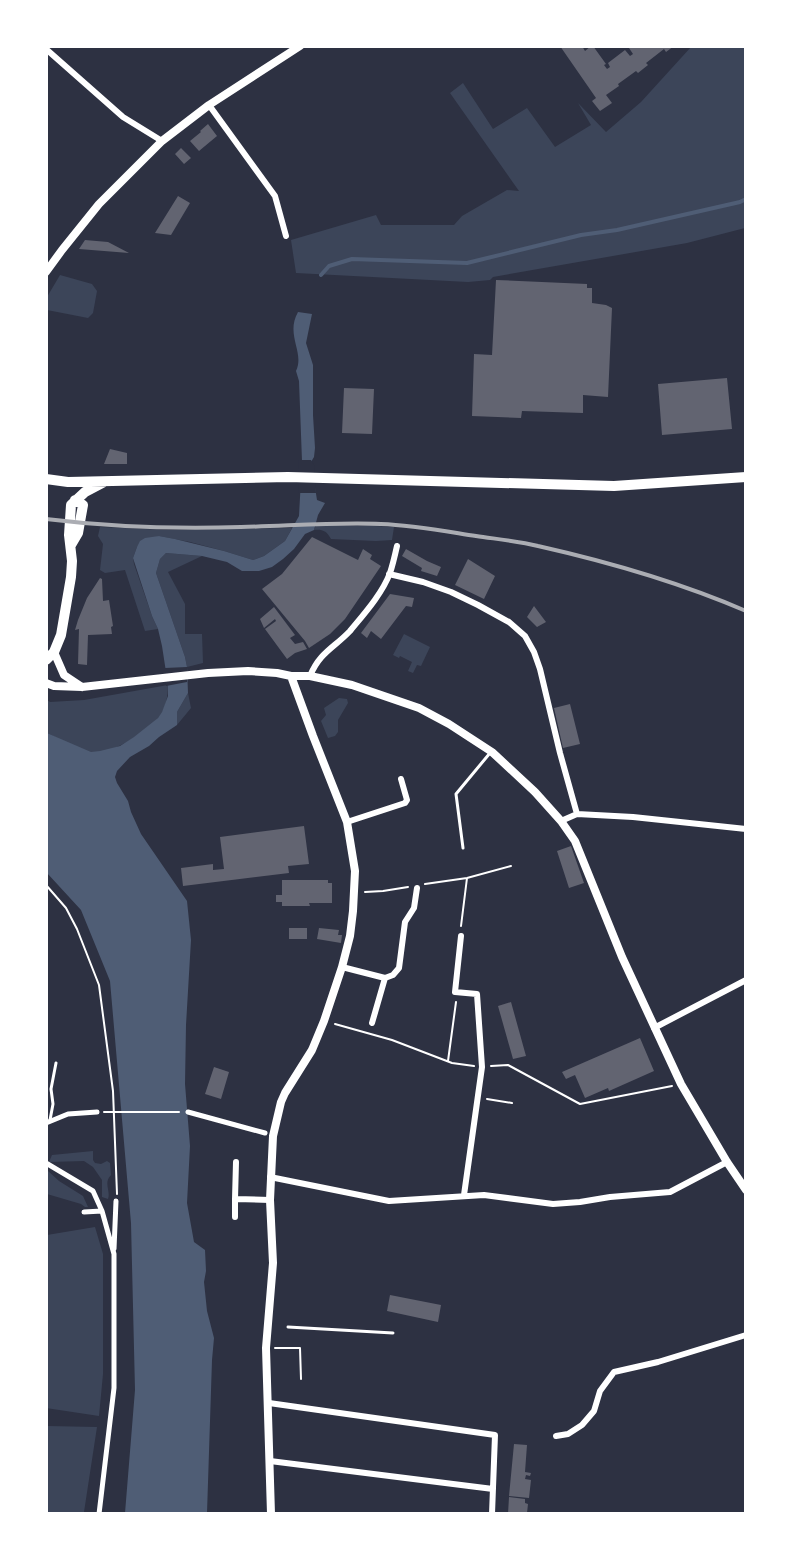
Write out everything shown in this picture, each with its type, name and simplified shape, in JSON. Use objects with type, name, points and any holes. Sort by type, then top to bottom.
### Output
[{"type":"main road","points":[[46,479],[68,482],[314,477],[614,486],[746,477]]},
{"type":"main road","points":[[75,500],[107,481]]},
{"type":"main road","points":[[50,656],[60,634],[71,577],[71,545],[78,533],[82,504],[75,500],[68,482]]},
{"type":"street","points":[[46,272],[99,204],[162,141],[210,105],[300,46]]},
{"type":"street","points":[[48,53],[123,117],[162,141]]},
{"type":"street","points":[[210,105],[275,196],[286,236]]},
{"type":"street","points":[[310,676],[322,656],[348,632],[369,606],[389,574],[397,546]]},
{"type":"street","points":[[389,574],[451,592],[508,622],[525,636],[540,669],[577,814]]},
{"type":"street","points":[[50,656],[64,675],[82,687]]},
{"type":"street","points":[[46,683],[54,686],[82,687],[248,670],[291,676],[310,676],[352,685],[419,708],[492,752],[535,792],[575,840],[622,957],[681,1084],[746,1190]]},
{"type":"street","points":[[271,1514],[266,1348],[271,1327],[273,1263],[270,1178],[273,1136],[281,1102],[312,1050],[342,967],[350,936],[355,871],[347,822],[291,676]]},
{"type":"street","points":[[347,822],[405,803],[407,800],[401,779]]},
{"type":"street","points":[[561,821],[577,814],[633,817],[746,829]]},
{"type":"street","points":[[342,967],[385,978],[393,975],[399,968],[405,922],[414,908],[417,886]]},
{"type":"street","points":[[461,936],[455,992],[477,994],[482,1067],[464,1195]]},
{"type":"street","points":[[372,1023],[385,978]]},
{"type":"street","points":[[654,1028],[746,980]]},
{"type":"street","points":[[48,1122],[68,1114],[97,1112]]},
{"type":"street","points":[[188,1112],[265,1133]]},
{"type":"street","points":[[235,1217],[236,1162]]},
{"type":"street","points":[[270,1178],[389,1201],[484,1195],[553,1204],[670,1191],[727,1162]]},
{"type":"street","points":[[46,1163],[93,1191],[102,1211],[114,1254]]},
{"type":"street","points":[[235,1199],[270,1200]]},
{"type":"street","points":[[99,1514],[114,1388],[116,1201]]},
{"type":"street","points":[[84,1212],[102,1211]]},
{"type":"street","points":[[556,1436],[568,1434],[582,1425],[594,1410],[600,1391],[614,1372],[658,1362],[746,1335]]},
{"type":"street","points":[[269,1403],[495,1436],[492,1514]]},
{"type":"street","points":[[270,1461],[493,1489]]},
{"type":"lane","points":[[463,848],[456,794],[492,752]]},
{"type":"lane","points":[[48,1122],[53,1104],[51,1089],[56,1063]]},
{"type":"lane","points":[[288,1327],[393,1334]]},
{"type":"path","points":[[365,892],[467,878],[511,866]]},
{"type":"path","points":[[461,936],[467,878]]},
{"type":"path","points":[[46,885],[66,908],[77,929],[99,985],[113,1091],[116,1201]]},
{"type":"path","points":[[448,1061],[457,992]]},
{"type":"path","points":[[335,1024],[392,1040],[448,1061],[482,1067],[508,1065],[580,1104],[681,1084]]},
{"type":"path","points":[[478,1098],[512,1103]]},
{"type":"path","points":[[97,1112],[188,1112]]},
{"type":"path","points":[[266,1348],[300,1348],[301,1379]]},
{"type":"shaded area","points":[[691,47],[745,47],[745,228],[687,243],[493,277],[490,280],[468,282],[296,273],[291,240],[376,215],[381,225],[454,225],[462,216],[507,190],[519,191],[450,93],[463,83],[493,129],[527,108],[555,147],[591,125],[578,103],[606,132],[641,102]]},
{"type":"shaded area","points":[[60,275],[92,284],[97,291],[93,313],[88,318],[47,310],[47,297]]},
{"type":"shaded area","points":[[298,312],[312,314],[306,343],[313,365],[315,448],[311,462],[317,500],[325,503],[318,515],[314,530],[305,534],[294,549],[272,567],[259,571],[242,571],[227,562],[202,556],[166,553],[160,559],[156,573],[185,657],[188,693],[177,712],[177,725],[130,757],[117,771],[115,777],[128,801],[141,834],[187,901],[191,940],[185,1084],[190,1146],[187,1203],[194,1242],[205,1250],[204,1282],[207,1311],[214,1338],[207,1513],[125,1513],[135,1390],[131,1223],[110,981],[81,910],[47,873],[47,733],[91,752],[100,751],[120,746],[158,718],[162,712],[168,696],[168,685],[158,629],[133,558],[140,541],[159,536],[253,560],[264,556],[285,541],[299,516],[302,461],[299,381],[296,371],[298,357],[293,328]]},
{"type":"shaded area","points":[[316,525],[394,527],[392,540],[376,541],[331,539],[324,531],[314,530]]},
{"type":"shaded area","points":[[100,527],[168,530],[292,528],[285,541],[264,556],[253,560],[190,542],[159,536],[137,547],[133,558],[134,564],[158,629],[145,631],[125,570],[105,573],[100,570],[103,544],[98,536]]},
{"type":"shaded area","points":[[166,553],[202,556],[168,572],[185,604],[185,634],[202,634],[203,663],[187,667],[156,573],[160,559]]},
{"type":"shaded area","points":[[404,634],[430,647],[421,666],[417,665],[413,673],[408,671],[412,662],[393,655]]},
{"type":"shaded area","points":[[168,685],[166,702],[154,723],[128,742],[107,751],[90,752],[47,733],[47,700],[50,702],[84,700]]},
{"type":"shaded area","points":[[188,693],[191,708],[177,725],[177,712]]},
{"type":"shaded area","points":[[339,698],[347,699],[348,703],[338,720],[338,732],[335,736],[328,738],[321,721],[326,715],[324,708]]},
{"type":"shaded area","points":[[93,1151],[95,1163],[101,1164],[107,1161],[110,1163],[111,1175],[107,1184],[108,1199],[102,1197],[102,1180],[93,1167],[84,1161],[49,1162],[52,1155]]},
{"type":"shaded area","points":[[47,1170],[59,1181],[83,1196],[88,1207],[47,1194]]},
{"type":"shaded area","points":[[95,1227],[103,1254],[103,1374],[99,1416],[46,1408],[47,1235]]},
{"type":"shaded area","points":[[47,1426],[97,1427],[84,1512],[47,1513]]},
{"type":"pier","points":[[299,460],[311,460],[314,465],[316,493],[298,493]]},
{"type":"pier","points":[[187,667],[187,682],[166,686],[165,668]]},
{"type":"building","points":[[560,46],[582,46],[585,51],[593,46],[607,69],[610,67],[608,63],[625,50],[630,56],[633,54],[629,48],[631,46],[674,46],[666,52],[664,49],[646,63],[648,65],[638,73],[636,71],[618,84],[619,86],[606,95],[612,103],[600,111],[592,101],[596,98]]},
{"type":"building","points":[[208,124],[217,136],[199,151],[190,141]]},
{"type":"building","points":[[181,148],[191,158],[184,164],[175,154]]},
{"type":"building","points":[[178,196],[190,203],[171,235],[155,233]]},
{"type":"building","points":[[85,240],[108,242],[129,253],[79,249]]},
{"type":"building","points":[[496,280],[587,284],[587,288],[592,288],[592,303],[612,308],[608,397],[583,395],[583,413],[522,411],[521,418],[472,416],[474,354],[492,355]]},
{"type":"building","points":[[727,378],[732,429],[662,435],[658,384]]},
{"type":"building","points":[[344,388],[374,389],[372,434],[342,433]]},
{"type":"building","points":[[110,449],[127,453],[127,464],[104,464]]},
{"type":"building","points":[[312,537],[358,560],[363,549],[372,555],[370,559],[381,566],[345,619],[330,634],[309,648],[262,589],[282,574]]},
{"type":"building","points":[[406,549],[441,567],[437,576],[421,571],[422,568],[402,556]]},
{"type":"building","points":[[468,559],[495,576],[484,599],[455,585]]},
{"type":"building","points":[[100,578],[102,579],[103,601],[109,600],[112,634],[88,635],[87,665],[78,664],[79,629],[75,630],[87,598]]},
{"type":"building","points":[[390,594],[414,598],[412,607],[406,606],[381,639],[371,631],[367,638],[361,633]]},
{"type":"building","points":[[534,606],[546,622],[537,627],[527,617]]},
{"type":"building","points":[[274,607],[295,635],[290,638],[295,644],[303,642],[307,649],[287,659],[265,629],[276,621],[275,619],[264,628],[260,619]]},
{"type":"building","points":[[570,704],[580,744],[563,748],[554,708]]},
{"type":"building","points":[[304,826],[309,864],[288,866],[289,873],[183,886],[181,868],[213,864],[213,870],[224,869],[220,837]]},
{"type":"building","points":[[571,846],[584,883],[569,888],[557,851]]},
{"type":"building","points":[[282,880],[328,880],[328,883],[332,883],[332,903],[282,906],[282,902],[276,902],[276,895],[282,895]]},
{"type":"building","points":[[289,928],[307,928],[307,939],[289,939]]},
{"type":"building","points":[[319,928],[339,930],[338,935],[342,935],[341,943],[317,939]]},
{"type":"building","points":[[511,1002],[526,1056],[513,1059],[498,1006]]},
{"type":"building","points":[[640,1038],[654,1071],[609,1091],[608,1088],[585,1098],[575,1075],[566,1079],[562,1072]]},
{"type":"building","points":[[214,1067],[229,1072],[221,1099],[205,1094]]},
{"type":"building","points":[[390,1295],[441,1305],[438,1322],[387,1311]]},
{"type":"building","points":[[514,1444],[527,1445],[525,1472],[531,1473],[530,1476],[526,1475],[525,1479],[531,1480],[529,1498],[509,1496]]},
{"type":"building","points":[[509,1497],[525,1499],[525,1503],[528,1504],[527,1513],[508,1514]]},
{"type":"waterway","points":[[321,275],[329,266],[352,259],[467,263],[581,235],[617,230],[746,199]]},
{"type":"railway","points":[[46,519],[119,526],[217,528],[346,523],[417,527],[523,543],[591,559],[669,582],[746,611]]}]
